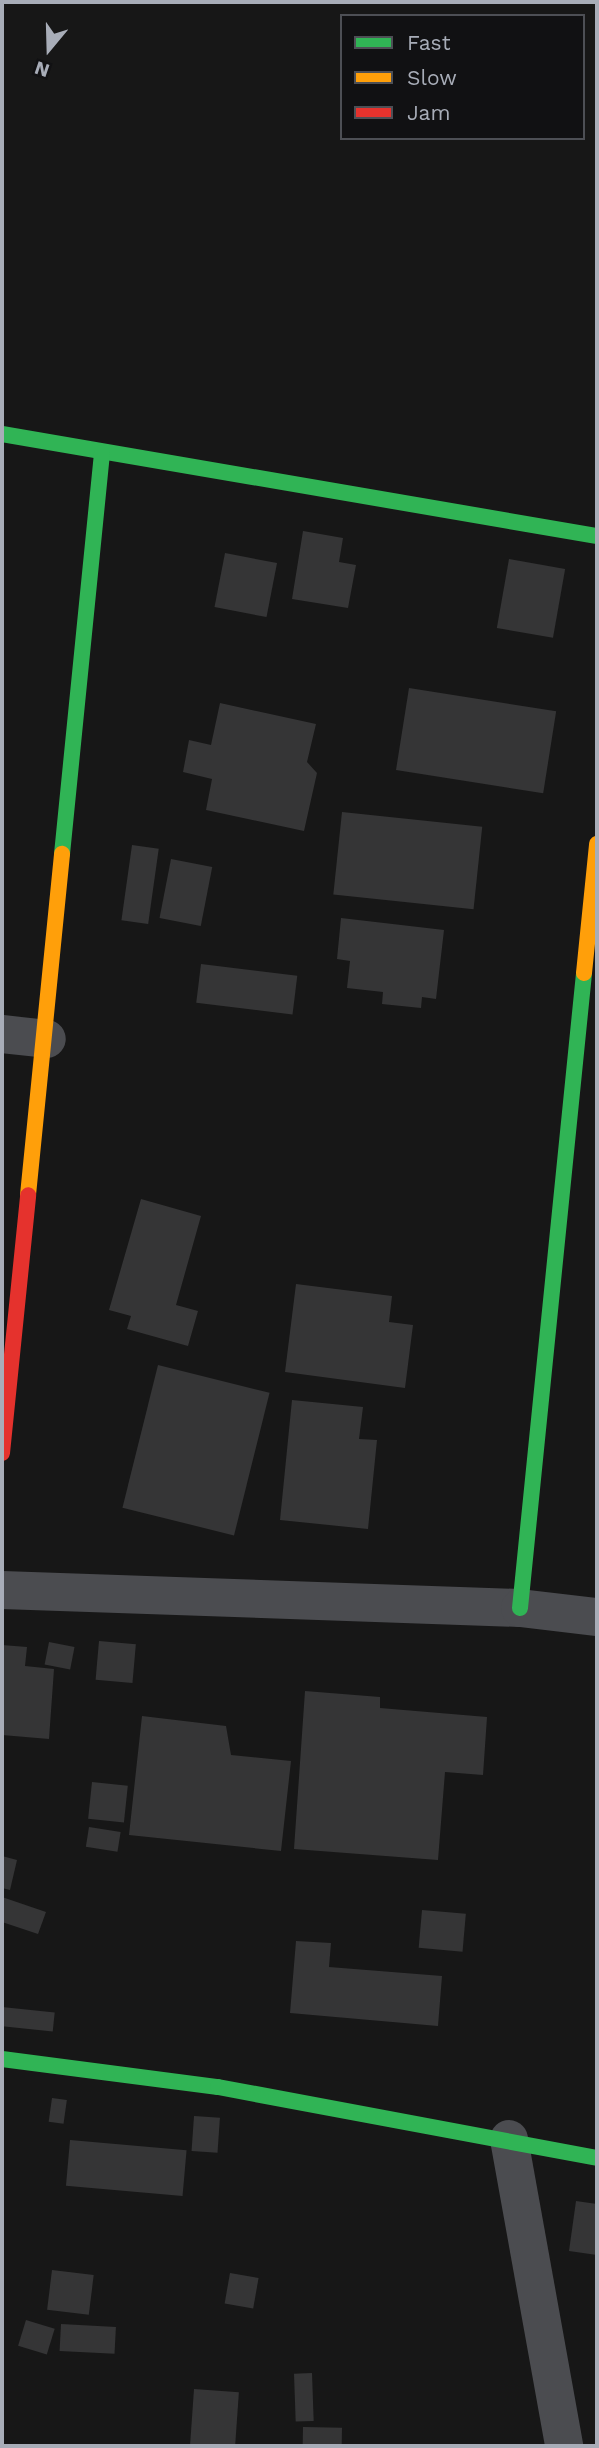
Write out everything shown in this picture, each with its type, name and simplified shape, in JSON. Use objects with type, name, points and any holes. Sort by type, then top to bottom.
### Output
[{"type":"street","points":[[2,434],[597,536]]},
{"type":"street","points":[[2,1453],[47,1039],[102,453]]},
{"type":"street","points":[[520,1608],[597,844]]},
{"type":"street","points":[[2,1034],[47,1039]]},
{"type":"street","points":[[2,1590],[520,1608],[597,1617]]},
{"type":"street","points":[[2,2059],[218,2087],[509,2139],[597,2158]]},
{"type":"street","points":[[509,2139],[565,2446]]},
{"type":"building","points":[[303,531],[343,538],[339,562],[356,565],[348,608],[292,599]]},
{"type":"building","points":[[225,553],[277,563],[267,617],[215,607]]},
{"type":"building","points":[[509,559],[565,569],[553,638],[497,628]]},
{"type":"building","points":[[409,688],[556,711],[543,793],[396,770]]},
{"type":"building","points":[[220,703],[316,724],[307,762],[317,773],[304,831],[206,810],[212,779],[183,772],[189,740],[211,745]]},
{"type":"building","points":[[342,812],[482,827],[474,909],[333,895]]},
{"type":"building","points":[[132,845],[159,849],[148,924],[121,920]]},
{"type":"building","points":[[171,859],[212,867],[201,926],[160,918]]},
{"type":"building","points":[[341,918],[444,930],[436,999],[422,997],[421,1008],[382,1004],[383,992],[347,988],[350,961],[337,959]]},
{"type":"building","points":[[201,964],[297,976],[293,1015],[196,1003]]},
{"type":"building","points":[[141,1199],[201,1216],[176,1305],[198,1311],[188,1346],[127,1329],[131,1316],[109,1310]]},
{"type":"building","points":[[296,1284],[392,1296],[389,1322],[413,1325],[405,1388],[285,1372]]},
{"type":"building","points":[[158,1365],[270,1393],[234,1535],[122,1508]]},
{"type":"building","points":[[292,1400],[363,1407],[359,1439],[377,1440],[368,1529],[280,1520]]},
{"type":"building","points":[[99,1641],[136,1644],[132,1683],[96,1680]]},
{"type":"building","points":[[49,1642],[75,1647],[70,1670],[45,1665]]},
{"type":"building","points":[[2,1645],[27,1647],[25,1666],[54,1669],[49,1739],[2,1735]]},
{"type":"building","points":[[305,1691],[380,1697],[380,1708],[487,1717],[483,1775],[445,1772],[438,1860],[294,1849]]},
{"type":"building","points":[[142,1716],[226,1726],[231,1755],[291,1761],[281,1851],[129,1835]]},
{"type":"building","points":[[92,1782],[128,1786],[124,1823],[88,1819]]},
{"type":"building","points":[[89,1827],[121,1832],[117,1852],[86,1847]]},
{"type":"building","points":[[2,1856],[17,1860],[10,1890],[2,1888]]},
{"type":"building","points":[[2,1897],[46,1912],[38,1934],[2,1922]]},
{"type":"building","points":[[422,1910],[466,1914],[463,1952],[419,1948]]},
{"type":"building","points":[[296,1941],[331,1943],[329,1967],[442,1976],[438,2026],[290,2013]]},
{"type":"building","points":[[2,2007],[55,2013],[53,2031],[2,2026]]},
{"type":"building","points":[[52,2098],[67,2100],[64,2124],[49,2122]]},
{"type":"building","points":[[194,2116],[220,2118],[217,2153],[192,2151]]},
{"type":"building","points":[[70,2140],[187,2150],[183,2196],[66,2186]]},
{"type":"building","points":[[576,2201],[597,2204],[597,2255],[569,2251]]},
{"type":"building","points":[[52,2270],[94,2275],[89,2315],[47,2310]]},
{"type":"building","points":[[230,2273],[259,2278],[253,2309],[225,2304]]},
{"type":"building","points":[[26,2320],[55,2329],[47,2355],[18,2346]]},
{"type":"building","points":[[61,2324],[116,2327],[115,2354],[60,2351]]},
{"type":"building","points":[[312,2373],[314,2421],[296,2422],[294,2374]]},
{"type":"building","points":[[194,2389],[239,2392],[235,2446],[190,2446]]},
{"type":"building","points":[[303,2427],[342,2428],[342,2446],[303,2446]]},
{"type":"traffic: fast","points":[[2,434],[597,536]]},
{"type":"traffic: fast","points":[[62,854],[102,453]]},
{"type":"traffic: fast","points":[[520,1608],[584,973]]},
{"type":"traffic: fast","points":[[2,2059],[218,2087],[597,2158]]},
{"type":"traffic: slow","points":[[584,973],[597,844]]},
{"type":"traffic: slow","points":[[28,1195],[62,854]]},
{"type":"traffic: jam","points":[[2,1453],[28,1195]]}]
